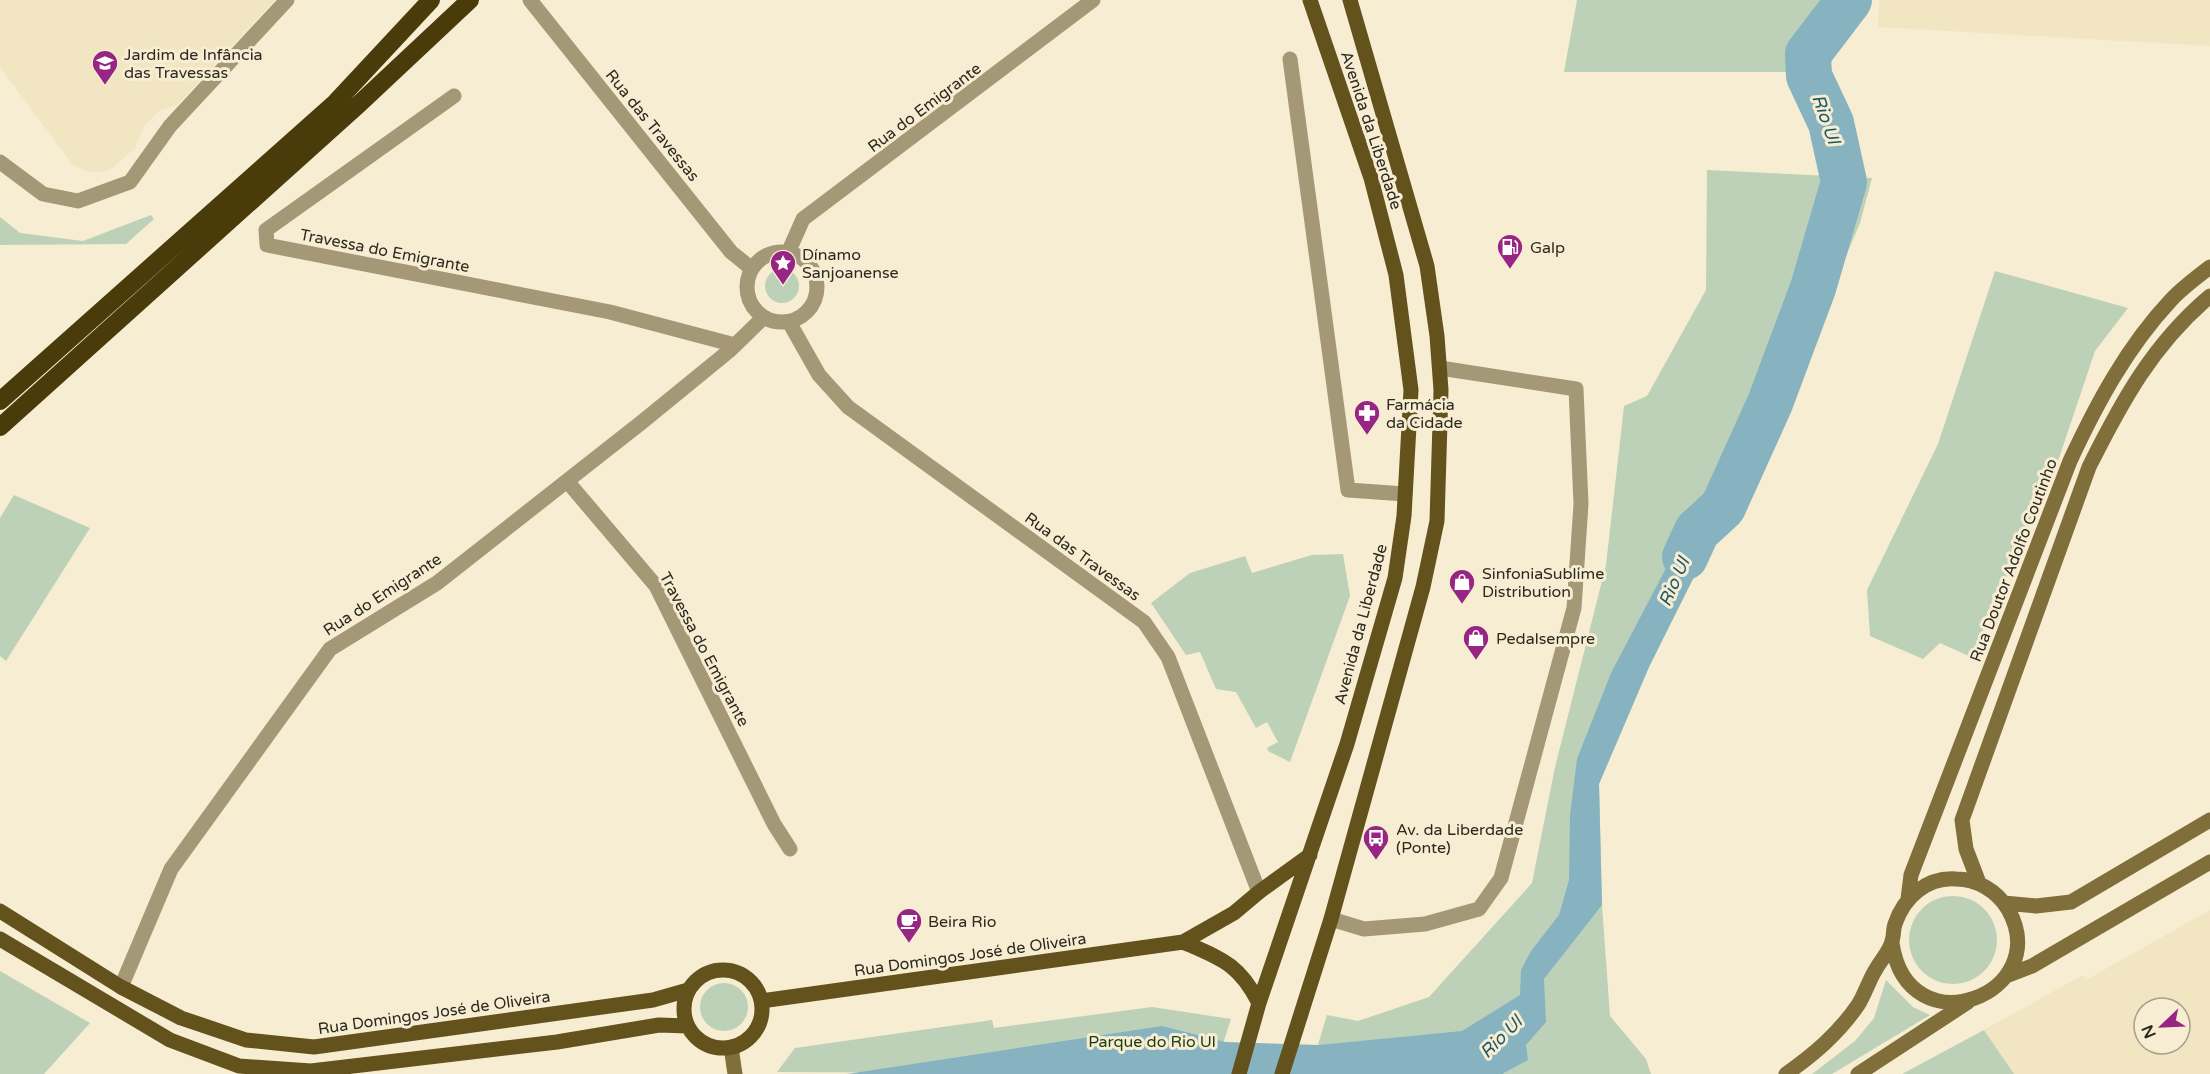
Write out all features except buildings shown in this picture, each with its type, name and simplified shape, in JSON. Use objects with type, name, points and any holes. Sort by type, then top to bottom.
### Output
[{"type":"highway","points":[[0,400],[335,103],[431,0]]},
{"type":"highway","points":[[0,427],[358,105],[471,0]]},
{"type":"main road","name":"Avenida da Liberdade","points":[[1239,1074],[1259,1003],[1347,744],[1395,578],[1405,494],[1411,390],[1396,275],[1371,178],[1310,0]]},
{"type":"main road","name":"Avenida da Liberdade","points":[[1282,1074],[1303,1001],[1331,920],[1419,598],[1437,521],[1440,368],[1427,266],[1350,0]]},
{"type":"main road","name":"Rua Doutor Adolfo Coutinho","points":[[1908,899],[1911,875],[2070,461],[2097,405],[2137,340],[2172,298],[2210,267]]},
{"type":"main road","points":[[1979,883],[1966,849],[1962,819],[2089,467],[2117,411],[2153,354],[2187,316],[2210,296]]},
{"type":"main road","points":[[2004,903],[2036,906],[2071,902],[2210,820]]},
{"type":"main road","name":"Rua Domingos José de Oliveira","points":[[0,911],[121,987],[181,1018],[246,1040],[314,1047],[653,1000],[688,990],[696,979],[708,972],[722,969],[735,971],[747,978],[756,988],[761,1001],[1183,942],[1234,914],[1259,892],[1310,855]]},
{"type":"main road","points":[[2006,976],[2032,966],[2210,862]]},
{"type":"main road","points":[[1858,1074],[1968,1002],[1996,988],[2006,976],[2017,947],[2016,931],[2004,903],[1979,883],[1949,878],[1920,889],[1908,899],[1893,927],[1894,958],[1910,985],[1937,1001],[1968,1002]]},
{"type":"main road","points":[[0,939],[170,1040],[239,1066],[311,1071],[557,1042],[659,1025],[688,1026]]},
{"type":"main road","points":[[1183,942],[1220,958],[1246,979],[1259,1003]]},
{"type":"main road","points":[[1786,1074],[1821,1049],[1847,1020],[1860,1002],[1892,943]]},
{"type":"main road","points":[[688,990],[684,1014],[688,1026],[706,1045],[731,1047],[752,1035],[759,1025],[761,1001]]},
{"type":"main road","points":[[731,1047],[735,1074]]},
{"type":"street","points":[[0,162],[43,194],[78,201],[130,182],[170,126],[286,0]]},
{"type":"street","name":"Rua das Travessas","points":[[530,0],[731,252],[752,269]]},
{"type":"street","name":"Rua do Emigrante","points":[[788,253],[803,219],[1093,0]]},
{"type":"street","points":[[1290,59],[1348,490],[1405,494]]},
{"type":"street","name":"Travessa do Emigrante","points":[[454,96],[266,230],[267,245],[610,312],[735,345]]},
{"type":"street","points":[[788,253],[808,265],[817,287],[809,309],[789,322],[780,322],[764,317],[752,306],[747,291],[752,269],[768,255],[788,253]]},
{"type":"street","name":"Rua do Emigrante","points":[[121,987],[171,869],[330,649],[437,583],[735,345],[764,317]]},
{"type":"street","name":"Rua das Travessas","points":[[789,322],[819,375],[848,407],[1144,622],[1168,657],[1259,892]]},
{"type":"street","points":[[1331,920],[1364,929],[1425,924],[1479,909],[1501,878],[1574,608],[1581,504],[1576,389],[1440,368]]},
{"type":"street","name":"Travessa do Emigrante","points":[[567,481],[656,586],[774,824],[790,849]]},
{"type":"shaded area","name":"Jardim de Infância das Travessas","points":[[0,0],[275,0],[177,105],[159,111],[144,126],[135,148],[110,170],[92,173],[74,166],[0,67]]},
{"type":"shaded area","points":[[1879,0],[2210,0],[2210,46],[1878,27]]},
{"type":"shaded area","points":[[2210,910],[2210,1074],[2014,1074],[1984,1030],[2083,975],[2086,980]]},
{"type":"green space","points":[[1577,0],[1833,0],[1797,44],[1793,72],[1564,72]]},
{"type":"green space","points":[[1707,170],[1872,178],[1860,223],[1821,316],[1649,667],[1599,784],[1602,905],[1610,1016],[1646,1059],[1651,1074],[1309,1074],[1327,1015],[1358,1021],[1429,997],[1532,883],[1555,767],[1606,565],[1624,406],[1647,396],[1706,290]]},
{"type":"green space","points":[[151,215],[154,219],[126,244],[0,245],[0,217],[20,233],[83,241]]},
{"type":"green space","points":[[782,269],[794,274],[799,286],[794,298],[782,303],[770,298],[765,286],[770,274]]},
{"type":"green space","points":[[1995,271],[2128,308],[2095,351],[2058,461],[1971,657],[1940,643],[1923,659],[1870,636],[1867,590],[1938,444]]},
{"type":"green space","points":[[14,495],[90,528],[6,661],[0,656],[0,518]]},
{"type":"green space","points":[[1343,554],[1350,596],[1290,762],[1268,751],[1267,748],[1278,742],[1267,722],[1256,728],[1236,692],[1216,689],[1200,652],[1186,655],[1151,603],[1190,573],[1245,556],[1252,573],[1312,555]]},
{"type":"green space","points":[[1953,896],[1978,903],[1990,915],[1997,940],[1990,965],[1978,977],[1953,984],[1928,977],[1916,965],[1909,940],[1916,915],[1928,903]]},
{"type":"green space","points":[[0,971],[90,1023],[44,1074],[0,1074]]},
{"type":"green space","points":[[1886,980],[1913,1007],[1930,1015],[1832,1074],[1812,1074],[1855,1041],[1874,1018]]},
{"type":"green space","points":[[719,983],[729,983],[741,990],[748,1002],[748,1012],[741,1024],[729,1031],[719,1031],[704,1020],[700,1012],[700,1002],[711,987]]},
{"type":"green space","name":"Parque do Rio Ul","points":[[1152,1007],[1231,1019],[1213,1074],[777,1072],[795,1048],[992,1020],[994,1028]]},
{"type":"green space","points":[[1984,1030],[2014,1074],[1902,1074]]},
{"type":"water","points":[[1723,507],[1728,509],[1649,667],[1599,784],[1602,905],[1544,979],[1546,1022],[1526,1045],[1528,1060],[1502,1074],[847,1074],[1162,1026],[1225,1042],[1319,1045],[1462,1031],[1520,995],[1521,970],[1531,951],[1559,915],[1569,880],[1570,815],[1577,759],[1611,673],[1697,509]]},
{"type":"waterway","name":"Rio Ul","points":[[1685,557],[1697,531],[1723,507],[1770,403],[1813,288],[1844,182],[1831,123],[1809,76],[1808,54],[1849,0]]},
{"type":"place","name":"Jardim de Infância das Travessas","points":[[105,86]]},
{"type":"place","name":"Galp","points":[[1510,270]]},
{"type":"place","name":"Dínamo Sanjoanense","points":[[783,286]]},
{"type":"place","name":"Farmácia da Cidade","points":[[1367,436]]},
{"type":"place","name":"SinfoniaSublime Distribution","points":[[1462,605]]},
{"type":"place","name":"Pedalsempre","points":[[1476,661]]},
{"type":"place","name":"Av. da Liberdade (Ponte)","points":[[1376,861]]},
{"type":"place","name":"Beira Rio","points":[[909,944]]}]
